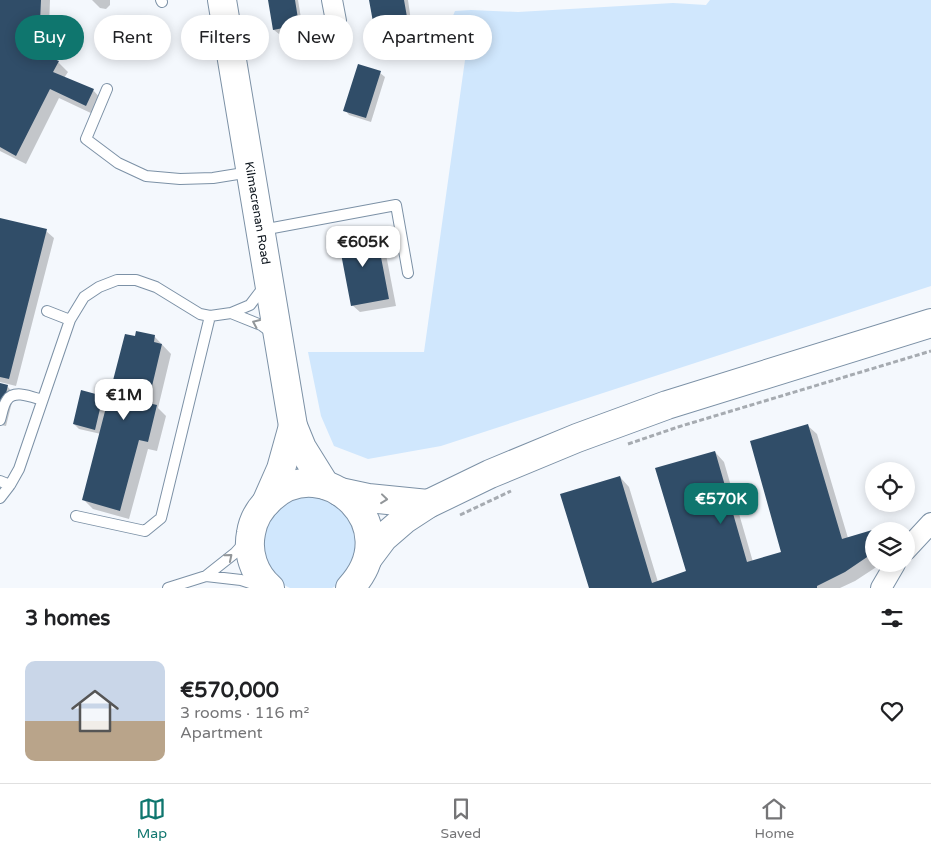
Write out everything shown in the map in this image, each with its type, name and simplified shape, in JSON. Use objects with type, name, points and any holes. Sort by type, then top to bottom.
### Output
[{"type":"main road","name":"Kilmacrenan Road","points":[[222,0],[293,426]]},
{"type":"main road","points":[[368,558],[390,531],[405,518],[428,504],[498,470],[667,405],[931,323]]},
{"type":"main road","points":[[293,426],[302,448],[333,489],[353,502],[363,516],[370,541],[368,558],[361,575],[350,588]]},
{"type":"main road","points":[[266,503],[281,469],[293,426]]},
{"type":"main road","points":[[270,588],[261,578],[253,563],[250,554],[250,536],[255,518],[274,495],[293,486],[315,484],[368,498],[428,504]]},
{"type":"street","points":[[332,0],[335,15]]},
{"type":"street","points":[[915,540],[931,523]]},
{"type":"street","points":[[881,588],[891,572]]},
{"type":"lane","points":[[107,89],[86,138],[118,163],[146,176],[180,179],[214,178],[251,172]]},
{"type":"lane","points":[[261,230],[396,206],[408,273]]},
{"type":"lane","points":[[0,498],[19,469],[70,320],[84,297],[99,287],[117,280],[136,280],[156,287],[200,314],[210,316],[230,313],[250,305],[268,280]]},
{"type":"lane","points":[[47,311],[70,320]]},
{"type":"lane","points":[[230,313],[261,325],[279,338]]},
{"type":"lane","points":[[76,516],[145,531],[161,518],[210,316]]},
{"type":"lane","points":[[0,420],[6,400],[11,396],[25,394],[42,400]]},
{"type":"lane","points":[[0,481],[10,485]]},
{"type":"lane","points":[[168,588],[206,576],[235,553],[250,536]]},
{"type":"lane","points":[[206,576],[241,580],[264,588]]},
{"type":"path","points":[[619,448],[678,427],[931,351]]},
{"type":"path","points":[[458,516],[512,490]]},
{"type":"shaded area","points":[[710,0],[931,0],[931,286],[441,446],[368,459],[334,446],[321,416],[308,352],[424,352],[465,60],[492,60],[492,15],[453,15],[455,11],[518,12],[673,3],[706,5]]},
{"type":"shaded area","points":[[304,494],[342,504],[361,544],[343,581],[332,588],[290,588],[282,584],[266,564],[262,534],[274,510]]},
{"type":"building","points":[[0,0],[41,0],[40,15],[15,15],[15,60],[57,60],[59,61],[53,72],[94,89],[86,106],[50,89],[16,156],[0,147]]},
{"type":"building","points":[[268,0],[295,0],[297,15],[279,15],[279,29],[273,30]]},
{"type":"building","points":[[369,0],[404,0],[407,15],[372,15]]},
{"type":"building","points":[[358,64],[381,71],[366,118],[343,111]]},
{"type":"building","points":[[0,218],[47,229],[9,379],[0,377]]},
{"type":"building","points":[[376,231],[389,299],[351,306],[338,238]]},
{"type":"building","points":[[136,331],[155,335],[154,342],[162,344],[148,403],[157,405],[148,442],[139,440],[120,511],[82,500],[125,334],[135,336]]},
{"type":"building","points":[[0,383],[8,385],[1,415],[0,415]]},
{"type":"building","points":[[81,390],[103,396],[95,430],[73,424]]},
{"type":"building","points":[[808,424],[842,539],[865,532],[865,558],[845,572],[817,586],[817,588],[589,588],[560,494],[620,476],[652,583],[686,571],[655,468],[715,451],[747,562],[781,552],[750,441]]}]
